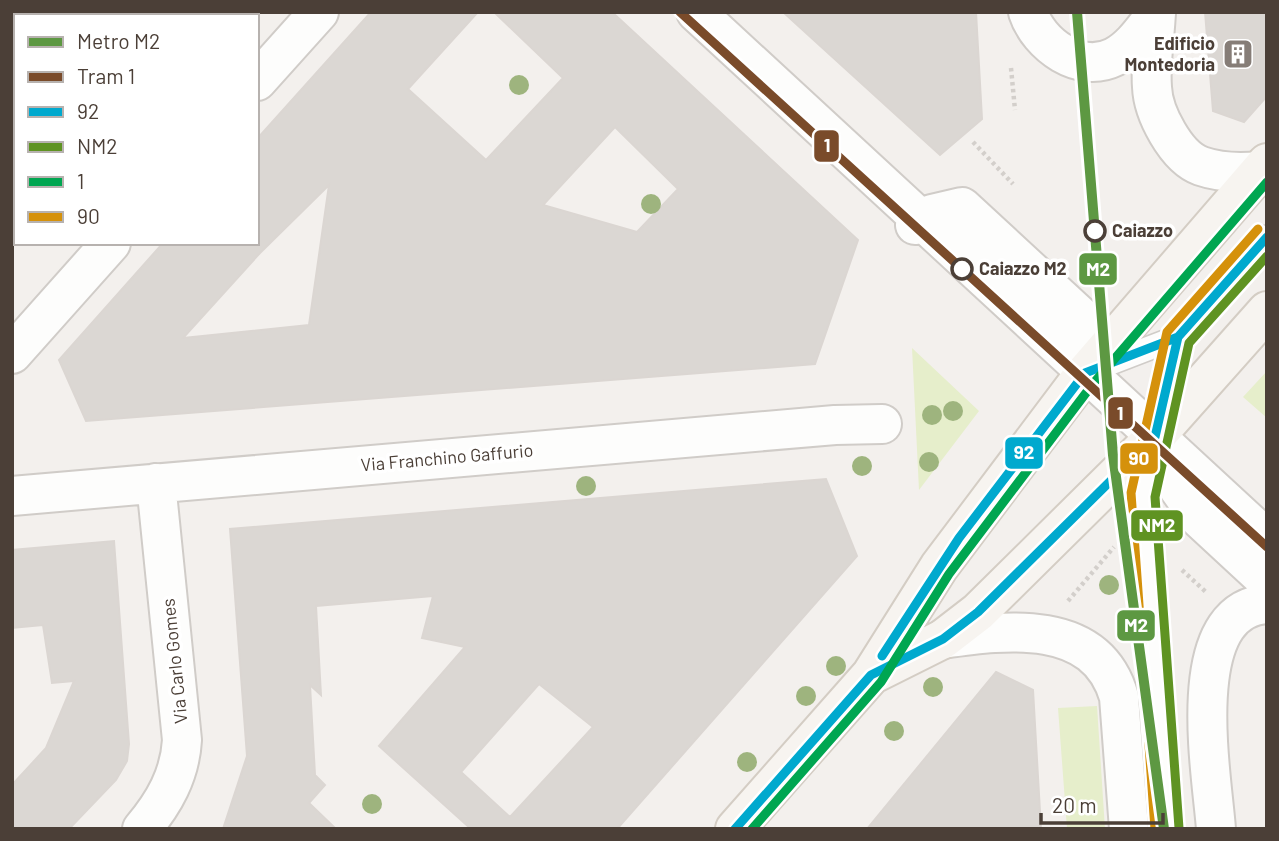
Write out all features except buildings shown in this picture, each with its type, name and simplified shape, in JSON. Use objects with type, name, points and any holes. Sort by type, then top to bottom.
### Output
[{"type":"main road","points":[[735,829],[871,675],[959,538],[1086,373],[1263,167]]},
{"type":"main road","points":[[871,675],[943,639],[978,612],[1155,437],[1267,311]]},
{"type":"street","points":[[259,79],[319,12]]},
{"type":"street","points":[[696,12],[917,223],[1267,539]]},
{"type":"street","points":[[1028,12],[1036,31],[1052,48],[1072,57],[1095,61],[1106,60],[1125,50],[1156,13]]},
{"type":"street","points":[[1156,13],[1152,91],[1160,118],[1171,138],[1184,154],[1198,165],[1237,173],[1263,167]]},
{"type":"street","points":[[917,223],[932,214],[962,207],[1079,315],[1086,373]]},
{"type":"street","points":[[12,354],[109,245]]},
{"type":"street","name":"Via Franchino Gaffurio","points":[[12,496],[821,426],[882,424]]},
{"type":"street","points":[[1155,437],[1179,489],[1200,519],[1267,581]]},
{"type":"street","name":"Via Carlo Gomes","points":[[142,829],[172,786],[182,740],[156,483]]},
{"type":"street","points":[[1216,829],[1206,690],[1210,665],[1221,635],[1233,619],[1244,611],[1267,604]]},
{"type":"street","points":[[943,639],[996,632],[1040,634],[1082,647],[1102,663],[1115,682],[1119,696],[1129,829]]},
{"type":"lane","points":[[1086,373],[1178,337],[1267,237]]},
{"type":"lane","points":[[1167,829],[1145,556],[1143,496],[1178,337]]},
{"type":"path","points":[[1011,68],[1015,110]]},
{"type":"path","points":[[973,142],[1013,184]]},
{"type":"path","points":[[1060,610],[1115,546]]},
{"type":"path","points":[[1172,565],[1182,570],[1216,601]]},
{"type":"green space","points":[[912,348],[979,411],[919,490]]},
{"type":"green space","points":[[1267,371],[1267,418],[1243,397]]},
{"type":"green space","points":[[1097,706],[1105,829],[1067,829],[1058,708]]},
{"type":"metro line","name":"M2","points":[[1077,12],[1113,455],[1164,829]]},
{"type":"tram line","name":"1","points":[[680,12],[1267,547]]},
{"type":"transit line","name":"1","points":[[752,829],[881,682],[949,574],[1092,385],[1267,182]]},
{"type":"transit line","name":"90","points":[[1155,829],[1131,493],[1167,332],[1258,229]]},
{"type":"transit line","name":"92","points":[[735,829],[871,675],[943,639],[978,612],[1155,437],[1178,337],[1267,237]]},
{"type":"transit line","name":"NM2","points":[[1179,828],[1155,497],[1189,343],[1267,256]]},
{"type":"transit line","name":"92","points":[[882,656],[959,538],[1085,373],[1178,337],[1210,301]]},
{"type":"place","name":"Edificio Montedoria","points":[[1238,54]]},
{"type":"place","name":"Caiazzo","points":[[1095,231]]},
{"type":"place","name":"Caiazzo M2","points":[[962,269]]}]
